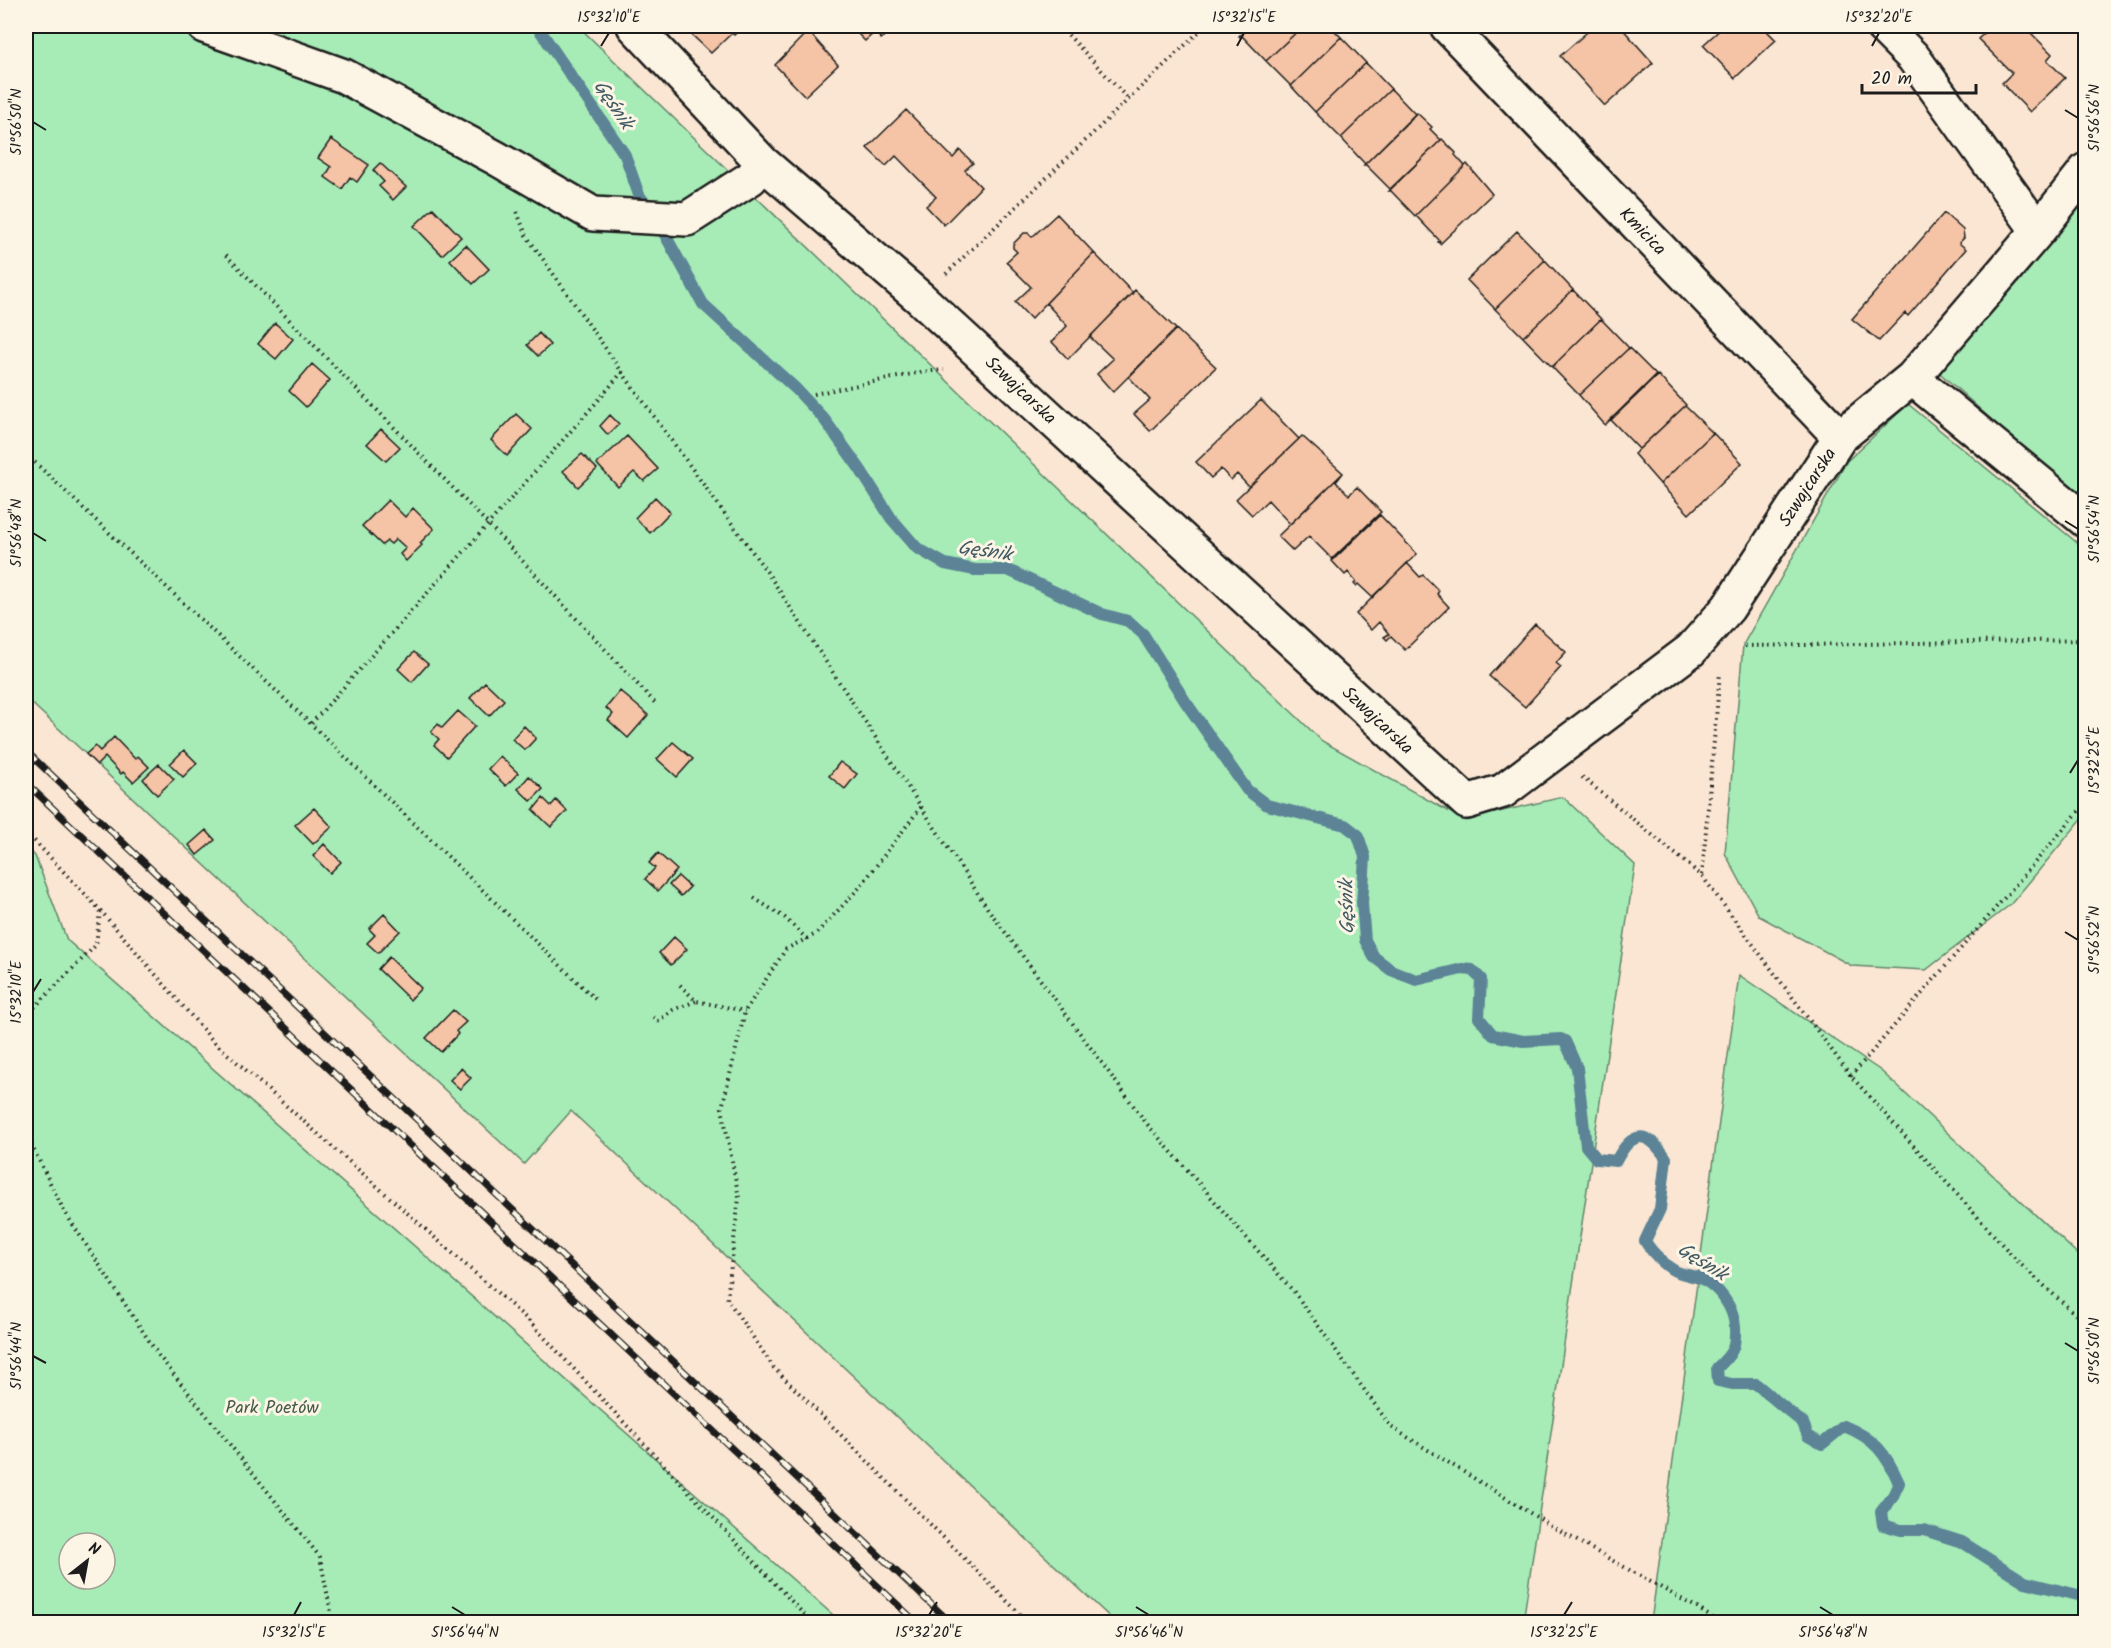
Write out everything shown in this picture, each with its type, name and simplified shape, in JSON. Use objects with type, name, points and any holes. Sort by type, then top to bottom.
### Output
[{"type":"street","points":[[204,26],[344,76],[496,158],[592,214],[687,219],[751,178],[763,163]]},
{"type":"street","name":"Szwajcarska","points":[[634,26],[763,163],[920,298],[1467,802],[1503,790],[1691,650],[1728,608],[1840,437],[1912,378],[2038,231],[2085,170]]},
{"type":"street","name":"Kmicica","points":[[1446,26],[1840,437]]},
{"type":"street","points":[[1882,26],[1913,57],[2038,231]]},
{"type":"street","points":[[1912,378],[2085,520]]},
{"type":"path","points":[[1060,26],[1128,99]]},
{"type":"path","points":[[920,298],[1205,26]]},
{"type":"path","points":[[496,158],[526,235],[767,573],[988,909],[1147,1124],[1294,1292],[1391,1427],[1556,1529],[1694,1606],[1719,1623]]},
{"type":"path","points":[[226,255],[489,525],[656,704]]},
{"type":"path","points":[[311,724],[489,525],[622,371]]},
{"type":"path","points":[[814,394],[922,372]]},
{"type":"path","points":[[26,454],[311,724],[595,999]]},
{"type":"path","points":[[1728,608],[1723,646],[2085,640]]},
{"type":"path","points":[[1702,876],[1721,669]]},
{"type":"path","points":[[1554,753],[1702,876],[1851,1076],[2017,1261],[2085,1324]]},
{"type":"path","points":[[1851,1076],[2085,803]]},
{"type":"path","points":[[921,807],[860,887],[816,934],[786,949],[745,1011],[722,1108],[739,1198],[728,1299],[774,1368],[1028,1623]]},
{"type":"path","points":[[26,832],[100,910],[213,1041],[528,1320],[811,1623]]},
{"type":"path","points":[[754,898],[785,918],[807,939]]},
{"type":"path","points":[[26,1016],[96,945],[100,910]]},
{"type":"path","points":[[680,985],[696,1001],[745,1011]]},
{"type":"path","points":[[652,1017],[658,1021],[674,1010],[696,1001]]},
{"type":"path","points":[[26,1134],[64,1210],[159,1356],[320,1557],[332,1617]]},
{"type":"path","points":[[294,1623],[332,1617],[348,1623]]},
{"type":"green space","points":[[26,26],[578,26],[1322,741],[1464,820],[1563,797],[1635,865],[1523,1622],[1115,1622],[571,1111],[524,1164],[26,698]]},
{"type":"green space","points":[[2085,169],[2085,504],[1922,357]]},
{"type":"green space","points":[[1908,404],[2086,550],[2085,815],[2011,904],[1926,970],[1852,966],[1759,916],[1725,853],[1743,645],[1847,461]]},
{"type":"green space","name":"Park Poetów","points":[[26,847],[35,856],[67,940],[841,1622],[26,1622]]},
{"type":"green space","points":[[1739,975],[1881,1071],[2085,1261],[2085,1622],[1651,1622]]},
{"type":"building","points":[[702,26],[744,26],[734,35],[732,33],[711,53],[692,35]]},
{"type":"building","points":[[850,26],[895,26],[881,39],[875,32],[865,41]]},
{"type":"building","points":[[1249,26],[1303,26],[1266,61],[1242,36],[1239,36]]},
{"type":"building","points":[[1303,26],[1330,26],[1341,37],[1291,86],[1266,61]]},
{"type":"building","points":[[1594,26],[1620,26],[1653,63],[1605,106],[1560,56]]},
{"type":"building","points":[[1724,26],[1762,26],[1776,40],[1735,78],[1703,45]]},
{"type":"building","points":[[1992,26],[2024,26],[2052,54],[2047,60],[2065,78],[2030,112],[2002,83],[2012,73],[1978,39]]},
{"type":"building","points":[[808,31],[838,65],[805,96],[775,65]]},
{"type":"building","points":[[1341,37],[1366,63],[1315,112],[1291,86]]},
{"type":"building","points":[[1366,63],[1391,89],[1341,138],[1315,112]]},
{"type":"building","points":[[1391,89],[1415,114],[1365,164],[1341,138]]},
{"type":"building","points":[[906,110],[953,158],[960,150],[973,163],[965,170],[981,187],[944,225],[926,206],[936,197],[896,156],[886,166],[867,148]]},
{"type":"building","points":[[1417,113],[1432,127],[1430,129],[1441,140],[1390,189],[1364,165]]},
{"type":"building","points":[[331,139],[369,165],[357,182],[350,177],[342,189],[325,177],[331,167],[318,158]]},
{"type":"building","points":[[1442,139],[1465,166],[1415,216],[1389,191]]},
{"type":"building","points":[[380,163],[406,187],[393,200],[379,186],[384,182],[373,170]]},
{"type":"building","points":[[1467,164],[1492,194],[1440,244],[1438,242],[1440,241],[1416,216],[1414,217]]},
{"type":"building","points":[[433,208],[461,237],[442,255],[414,226]]},
{"type":"building","points":[[1944,213],[1963,230],[1964,238],[1959,243],[1966,249],[1908,316],[1905,313],[1879,341],[1852,319]]},
{"type":"building","points":[[1057,214],[1094,253],[1031,319],[1015,302],[1031,287],[1006,262],[1017,252],[1013,244],[1024,233],[1032,237]]},
{"type":"building","points":[[1517,231],[1545,260],[1495,309],[1467,280]]},
{"type":"building","points":[[466,245],[489,269],[473,284],[450,260]]},
{"type":"building","points":[[1094,253],[1133,293],[1068,359],[1052,342],[1067,326],[1046,303]]},
{"type":"building","points":[[1545,260],[1573,290],[1523,337],[1495,309]]},
{"type":"building","points":[[1135,290],[1176,329],[1113,392],[1097,374],[1113,359],[1090,337]]},
{"type":"building","points":[[1573,290],[1601,319],[1552,367],[1523,337]]},
{"type":"building","points":[[1601,319],[1629,348],[1579,395],[1552,367]]},
{"type":"building","points":[[275,323],[293,339],[276,359],[258,344]]},
{"type":"building","points":[[1176,329],[1216,367],[1150,431],[1134,414],[1150,400],[1129,377]]},
{"type":"building","points":[[539,333],[550,345],[538,356],[527,345]]},
{"type":"building","points":[[1629,348],[1656,375],[1605,425],[1579,395]]},
{"type":"building","points":[[312,364],[330,380],[306,407],[289,391]]},
{"type":"building","points":[[1658,375],[1686,405],[1639,449],[1611,420]]},
{"type":"building","points":[[1261,400],[1299,439],[1249,487],[1237,474],[1231,480],[1221,469],[1211,478],[1196,462]]},
{"type":"building","points":[[1685,406],[1713,433],[1660,484],[1634,454]]},
{"type":"building","points":[[516,414],[532,429],[507,456],[491,440]]},
{"type":"building","points":[[610,415],[619,424],[608,435],[600,426]]},
{"type":"building","points":[[381,429],[400,447],[386,461],[367,444]]},
{"type":"building","points":[[1713,433],[1742,463],[1689,514],[1660,484]]},
{"type":"building","points":[[627,436],[658,469],[644,481],[634,472],[618,487],[597,464]]},
{"type":"building","points":[[1302,436],[1343,473],[1290,524],[1268,500],[1252,515],[1236,499]]},
{"type":"building","points":[[582,454],[597,469],[578,487],[563,471]]},
{"type":"building","points":[[1343,473],[1336,482],[1349,495],[1357,487],[1381,512],[1332,559],[1309,536],[1293,551],[1278,536]]},
{"type":"building","points":[[655,497],[670,512],[650,533],[635,518]]},
{"type":"building","points":[[388,500],[405,517],[413,508],[434,529],[406,561],[400,554],[406,548],[396,539],[391,544],[387,541],[382,545],[362,526]]},
{"type":"building","points":[[1380,515],[1417,554],[1372,597],[1358,584],[1356,586],[1354,584],[1356,582],[1348,572],[1345,575],[1332,561]]},
{"type":"building","points":[[1407,563],[1420,577],[1423,575],[1439,591],[1437,594],[1449,607],[1405,650],[1391,636],[1387,640],[1384,637],[1389,634],[1379,622],[1371,630],[1356,614]]},
{"type":"building","points":[[1535,624],[1566,652],[1556,663],[1561,667],[1525,707],[1489,676]]},
{"type":"building","points":[[414,652],[428,664],[412,682],[398,669]]},
{"type":"building","points":[[485,682],[504,700],[489,716],[470,698]]},
{"type":"building","points":[[620,691],[648,715],[628,738],[608,720],[613,714],[606,708]]},
{"type":"building","points":[[458,711],[475,726],[447,757],[434,745],[439,739],[431,732],[438,724],[442,728]]},
{"type":"building","points":[[524,726],[536,738],[525,750],[512,739]]},
{"type":"building","points":[[114,737],[135,759],[138,756],[149,767],[133,782],[123,772],[121,774],[105,757],[97,765],[86,754],[95,746],[100,751]]},
{"type":"building","points":[[673,742],[693,759],[677,777],[657,759]]},
{"type":"building","points":[[184,750],[197,763],[183,777],[170,764]]},
{"type":"building","points":[[500,756],[518,773],[506,786],[488,769]]},
{"type":"building","points":[[840,762],[857,774],[845,789],[829,776]]},
{"type":"building","points":[[159,764],[174,779],[157,795],[143,779]]},
{"type":"building","points":[[529,776],[543,789],[531,801],[518,789]]},
{"type":"building","points":[[543,798],[551,806],[556,800],[567,811],[551,827],[533,810]]},
{"type":"building","points":[[314,808],[332,827],[313,844],[295,825]]},
{"type":"building","points":[[206,830],[215,840],[197,855],[189,845]]},
{"type":"building","points":[[324,844],[341,862],[330,873],[313,856]]},
{"type":"building","points":[[658,853],[677,870],[658,891],[645,879],[655,868],[649,863]]},
{"type":"building","points":[[678,876],[690,887],[681,896],[669,885]]},
{"type":"building","points":[[384,914],[400,931],[378,953],[367,943],[375,935],[369,929]]},
{"type":"building","points":[[674,937],[687,949],[671,965],[659,953]]},
{"type":"building","points":[[389,957],[421,988],[410,1000],[378,969]]},
{"type":"building","points":[[453,1010],[466,1022],[456,1031],[458,1034],[441,1052],[426,1038]]},
{"type":"building","points":[[461,1068],[471,1078],[460,1089],[450,1080]]},
{"type":"waterway","name":"Gęśnik","points":[[537,26],[625,155],[639,195],[650,210]]},
{"type":"waterway","name":"Gęśnik","points":[[658,222],[703,304],[796,389],[824,419],[891,518],[917,548],[945,564],[975,570],[1008,570],[1102,614],[1128,621],[1143,634],[1185,701],[1247,790],[1267,805],[1345,825],[1358,835],[1365,857],[1362,903],[1365,940],[1374,957],[1391,970],[1416,980],[1462,969],[1472,970],[1481,979],[1479,1018],[1493,1035],[1523,1041],[1561,1039],[1565,1041],[1577,1068],[1586,1146],[1597,1159],[1616,1161],[1628,1144],[1640,1137],[1652,1142],[1666,1158],[1660,1209],[1645,1241],[1654,1253],[1675,1271],[1699,1278],[1714,1287],[1729,1306],[1734,1320],[1735,1340],[1730,1354],[1717,1368],[1718,1381],[1732,1384],[1756,1384],[1803,1423],[1808,1436],[1822,1444],[1844,1426],[1871,1441],[1884,1455],[1899,1483],[1892,1498],[1881,1512],[1883,1525],[1901,1530],[1924,1530],[1962,1542],[2025,1582],[2086,1597]]},
{"type":"railway","points":[[26,751],[950,1622]]},
{"type":"railway","points":[[26,783],[916,1622]]}]
